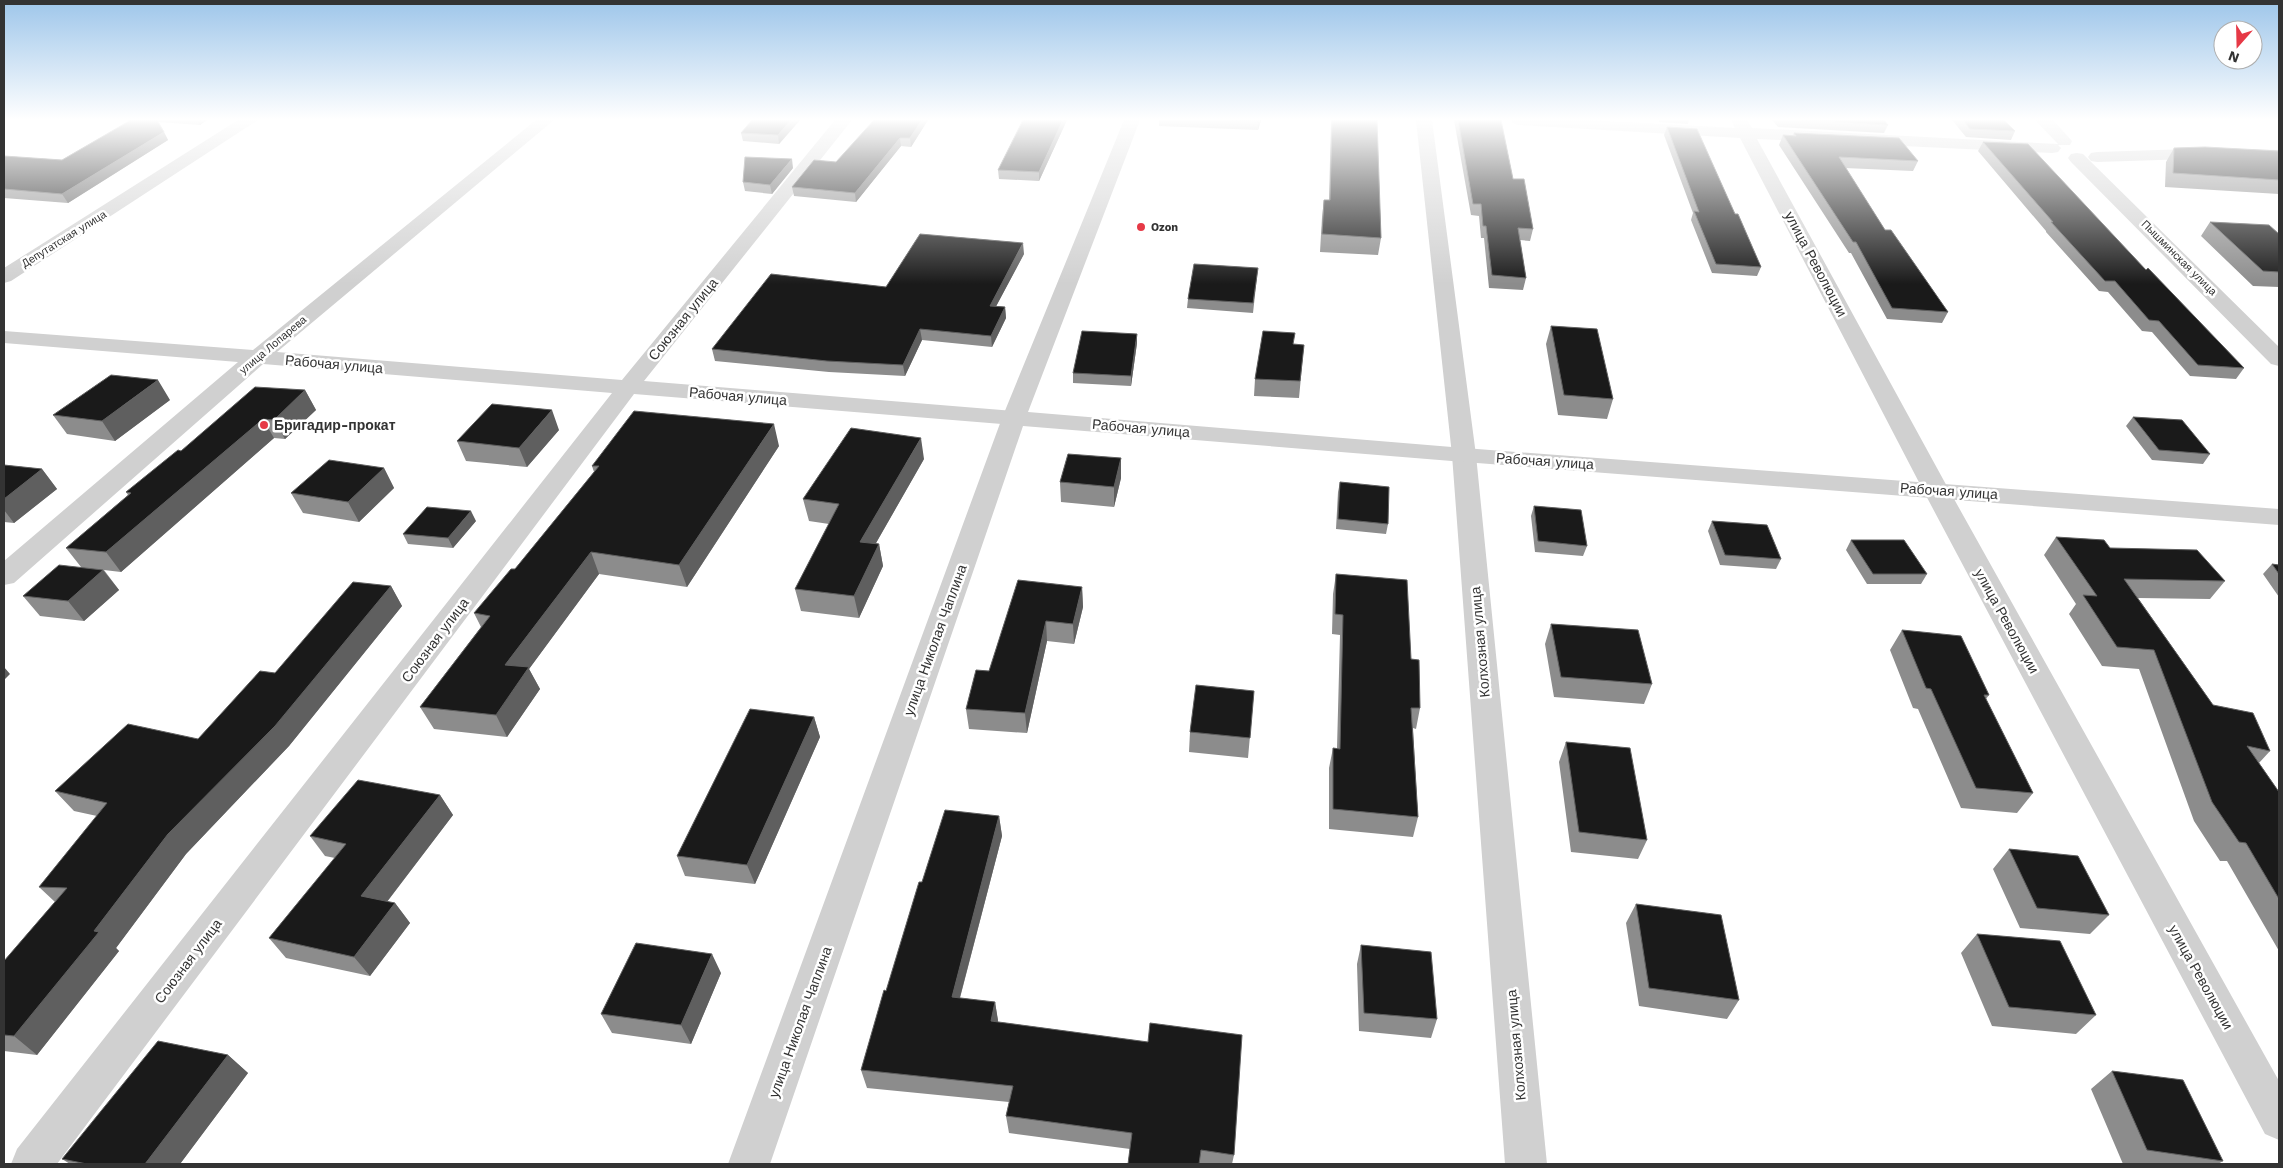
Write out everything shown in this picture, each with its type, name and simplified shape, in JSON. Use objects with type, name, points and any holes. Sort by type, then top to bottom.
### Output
[{"type":"street","name":"Депутатская улица","points":[[4,277],[165,175]]},
{"type":"street","name":"улица Лопарева","points":[[4,576],[258,358],[480,175]]},
{"type":"street","name":"Союзная улица","points":[[32,1164],[628,387],[800,175]]},
{"type":"street","name":"улица Николая Чаплина","points":[[749,1164],[1014,418],[1110,175]]},
{"type":"street","name":"Колхозная улица","points":[[1431,175],[1464,455],[1526,1164]]},
{"type":"street","name":"улица Революции","points":[[1768,175],[1936,490],[2279,1120]]},
{"type":"street","name":"Пышминская улица","points":[[2103,175],[2279,358]]},
{"type":"street","name":"Рабочая улица","points":[[4,337],[1464,455],[2279,517]]},
{"type":"building","points":[[4,175],[94,175],[62,194],[4,189]]},
{"type":"building","points":[[744,175],[779,175],[770,185],[743,182]]},
{"type":"building","points":[[802,175],[870,175],[855,193],[792,187]]},
{"type":"building","points":[[1331,175],[1379,175],[1381,238],[1322,234],[1324,200],[1330,200]]},
{"type":"building","points":[[1468,175],[1512,175],[1513,179],[1524,179],[1533,229],[1518,228],[1526,278],[1492,275],[1486,226],[1483,226],[1481,204],[1473,204]]},
{"type":"building","points":[[1685,175],[1717,175],[1735,214],[1738,214],[1761,267],[1716,264],[1694,211],[1699,212]]},
{"type":"building","points":[[1809,175],[1850,175],[1885,230],[1891,230],[1948,312],[1892,308],[1856,242],[1853,242]]},
{"type":"building","points":[[2011,175],[2057,175],[2146,270],[2148,268],[2244,368],[2198,365],[2159,321],[2149,320],[2115,281],[2105,281],[2051,222],[2053,222]]},
{"type":"building","points":[[2196,175],[2279,175],[2279,180]]},
{"type":"building","points":[[2210,222],[2269,225],[2279,234],[2279,272],[2263,271]]},
{"type":"building","points":[[920,234],[1023,243],[990,306],[1005,307],[991,336],[920,329],[903,365],[827,361],[712,349],[771,274],[886,287]]},
{"type":"building","points":[[1194,264],[1258,268],[1253,303],[1188,299]]},
{"type":"building","points":[[1551,326],[1597,329],[1613,399],[1564,395]]},
{"type":"building","points":[[1082,331],[1137,334],[1131,376],[1073,373]]},
{"type":"building","points":[[1263,331],[1295,333],[1293,344],[1304,345],[1300,381],[1255,379]]},
{"type":"building","points":[[111,375],[158,380],[102,421],[53,415]]},
{"type":"building","points":[[255,387],[305,390],[274,420],[263,419],[106,552],[66,548],[131,493],[126,492],[178,450],[181,451]]},
{"type":"building","points":[[492,404],[552,410],[519,448],[457,441]]},
{"type":"building","points":[[634,411],[774,424],[679,565],[591,552],[505,665],[529,667],[496,715],[420,707],[490,616],[474,613],[511,569],[515,569],[599,466],[592,466]]},
{"type":"building","points":[[2133,417],[2182,420],[2210,454],[2159,450]]},
{"type":"building","points":[[851,428],[921,438],[860,542],[879,544],[854,596],[795,589],[839,504],[803,499]]},
{"type":"building","points":[[1068,454],[1121,458],[1114,487],[1060,482]]},
{"type":"building","points":[[329,460],[384,468],[348,502],[291,493]]},
{"type":"building","points":[[4,465],[42,469],[4,499]]},
{"type":"building","points":[[1340,482],[1389,487],[1388,524],[1338,519]]},
{"type":"building","points":[[1534,506],[1581,510],[1587,546],[1538,541]]},
{"type":"building","points":[[427,507],[471,511],[448,538],[403,534]]},
{"type":"building","points":[[1712,521],[1767,525],[1781,559],[1725,555]]},
{"type":"building","points":[[2056,537],[2104,540],[2110,548],[2197,550],[2225,581],[2124,579],[2213,705],[2253,713],[2270,751],[2247,746],[2279,792],[2279,899],[2246,843],[2239,842],[2212,802],[2154,650],[2117,647],[2083,595],[2097,596]]},
{"type":"building","points":[[1851,540],[1904,540],[1927,574],[1873,574]]},
{"type":"building","points":[[2272,564],[2279,565],[2279,574]]},
{"type":"building","points":[[59,565],[103,570],[68,601],[23,596]]},
{"type":"building","points":[[1336,574],[1407,580],[1411,659],[1419,660],[1420,708],[1411,708],[1418,817],[1333,809],[1333,748],[1340,749],[1343,615],[1335,614]]},
{"type":"building","points":[[1018,580],[1082,587],[1073,624],[1046,621],[1025,713],[966,709],[976,670],[989,671]]},
{"type":"building","points":[[353,582],[391,586],[275,726],[168,834],[94,931],[99,932],[14,1036],[4,1035],[4,961],[67,888],[39,887],[107,803],[55,791],[128,724],[198,739],[260,671],[275,673]]},
{"type":"building","points":[[1551,624],[1638,630],[1652,684],[1561,677]]},
{"type":"building","points":[[1902,630],[1961,636],[1989,695],[1984,695],[2033,793],[1976,788],[1931,689],[1926,688]]},
{"type":"building","points":[[1196,685],[1254,691],[1250,738],[1190,732]]},
{"type":"building","points":[[750,709],[814,717],[747,865],[677,856]]},
{"type":"building","points":[[1566,742],[1630,748],[1647,840],[1579,832]]},
{"type":"building","points":[[358,780],[440,795],[361,896],[395,903],[354,957],[269,938],[346,844],[310,836]]},
{"type":"building","points":[[945,810],[999,816],[952,997],[995,1002],[991,1021],[1148,1042],[1150,1023],[1242,1035],[1234,1155],[1201,1150],[1199,1164],[1128,1164],[1132,1133],[1006,1116],[1013,1086],[861,1070],[884,990],[886,991],[919,882],[922,882]]},
{"type":"building","points":[[2009,849],[2078,856],[2109,915],[2037,908]]},
{"type":"building","points":[[1636,904],[1721,915],[1739,1000],[1649,988]]},
{"type":"building","points":[[1977,934],[2060,941],[2096,1015],[2009,1007]]},
{"type":"building","points":[[636,943],[712,954],[681,1025],[601,1014]]},
{"type":"building","points":[[1361,945],[1431,952],[1437,1019],[1364,1013]]},
{"type":"building","points":[[158,1041],[228,1055],[145,1164],[87,1164],[62,1159]]},
{"type":"building","points":[[2112,1071],[2183,1080],[2223,1161],[2147,1150]]},
{"type":"place","name":"Ozon","points":[[1141,227]]},
{"type":"place","name":"Бригадир-прокат","points":[[264,425]]}]
